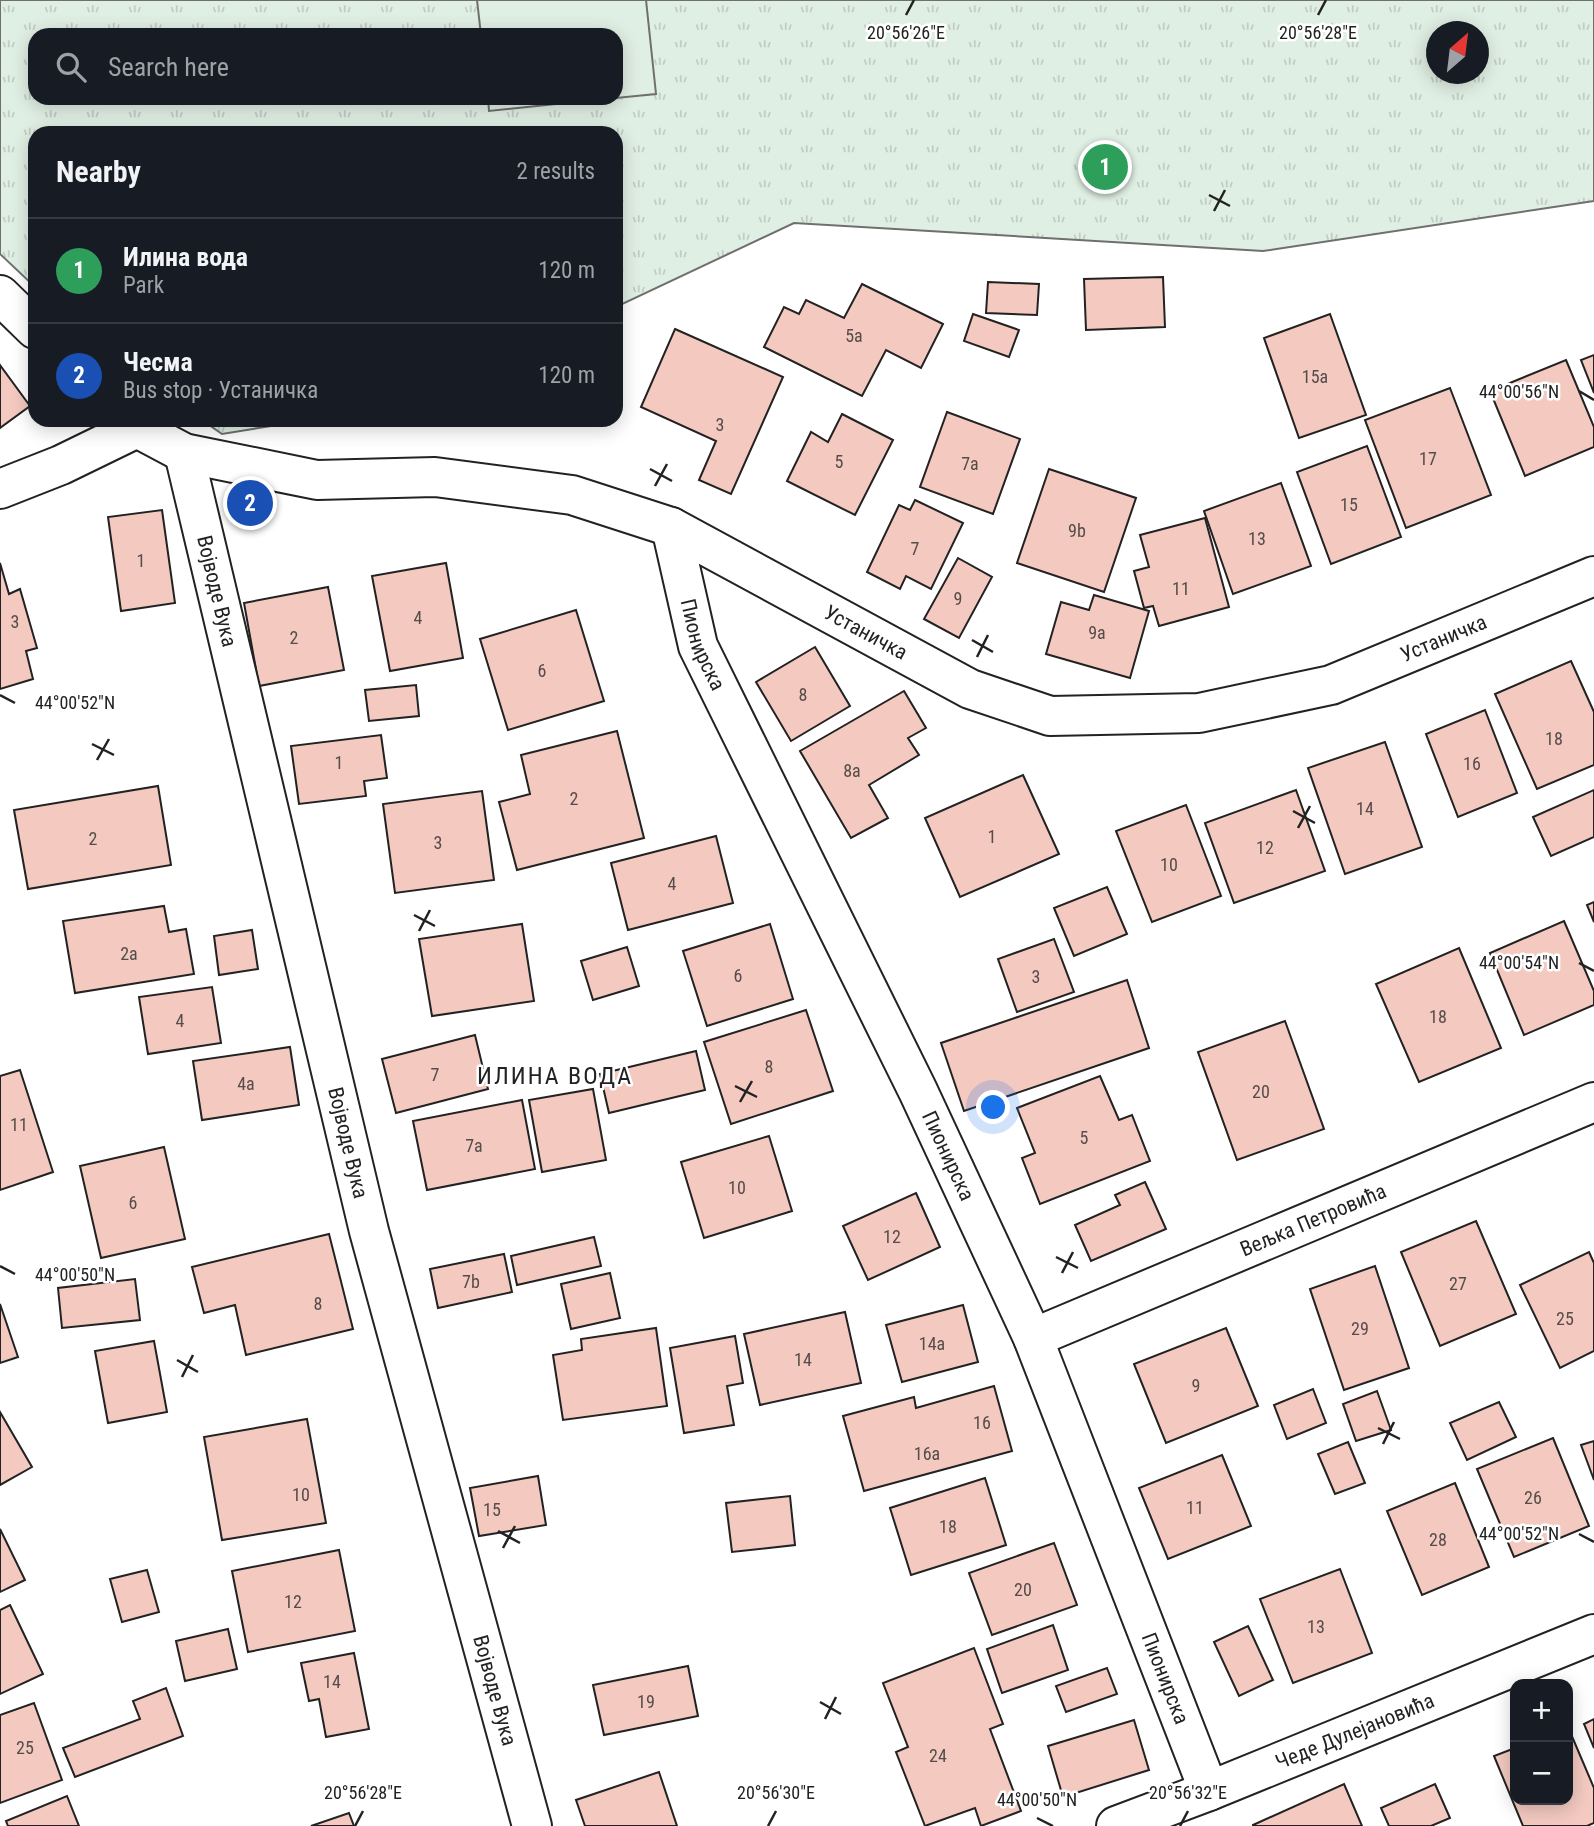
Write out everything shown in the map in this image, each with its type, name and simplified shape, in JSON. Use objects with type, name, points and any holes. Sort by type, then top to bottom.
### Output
[{"type":"street","points":[[0,295],[28,322]]},
{"type":"street","points":[[0,489],[61,465],[128,427]]},
{"type":"street","name":"Устаничка","points":[[138,427],[184,453],[317,480],[435,477],[572,495],[671,527],[970,689],[1050,716],[1199,713],[1331,685],[1594,576]]},
{"type":"street","name":"Војводе Вука","points":[[184,453],[369,1231],[531,1826]]},
{"type":"street","name":"Пионирска","points":[[671,527],[698,646],[918,1091],[1032,1338],[1209,1791]]},
{"type":"street","name":"Вељка Петровића","points":[[1032,1338],[1594,1102]]},
{"type":"street","name":"Чеде Дулејановића","points":[[1116,1826],[1209,1791],[1594,1634]]},
{"type":"green space","points":[[0,0],[1594,0],[1594,201],[1263,251],[794,223],[623,304],[623,126],[28,126],[28,280],[0,254]]},
{"type":"green space","points":[[477,0],[646,0],[656,94],[623,97],[623,28],[480,28]]},
{"type":"green space","points":[[489,105],[547,105],[489,111]]},
{"type":"green space","points":[[212,427],[265,427],[222,434]]},
{"type":"building","points":[[1163,277],[1165,327],[1086,330],[1084,279]]},
{"type":"building","points":[[988,282],[1039,284],[1037,315],[986,313]]},
{"type":"building","points":[[862,284],[943,324],[921,368],[886,350],[862,396],[764,347],[784,307],[799,314],[806,300],[844,318]]},
{"type":"building","points":[[973,314],[1019,330],[1009,357],[964,341]]},
{"type":"building","points":[[1330,314],[1366,415],[1299,438],[1264,338]]},
{"type":"building","points":[[675,329],[783,377],[731,494],[699,480],[716,441],[641,407]]},
{"type":"building","points":[[1594,355],[1594,393],[1581,360]]},
{"type":"building","points":[[1566,360],[1594,427],[1594,447],[1525,476],[1490,391]]},
{"type":"building","points":[[0,365],[28,403],[28,407],[0,428]]},
{"type":"building","points":[[1450,388],[1491,495],[1406,528],[1365,420]]},
{"type":"building","points":[[947,412],[1020,439],[993,514],[920,487]]},
{"type":"building","points":[[842,414],[893,440],[855,515],[787,481],[811,432],[828,442]]},
{"type":"building","points":[[1367,446],[1401,537],[1331,564],[1297,472]]},
{"type":"building","points":[[1049,469],[1136,498],[1104,592],[1017,563]]},
{"type":"building","points":[[1281,483],[1311,566],[1233,594],[1204,511]]},
{"type":"building","points":[[915,500],[963,523],[931,589],[906,576],[900,589],[867,572],[899,505],[910,510]]},
{"type":"building","points":[[162,510],[175,603],[121,611],[108,517]]},
{"type":"building","points":[[1205,518],[1229,607],[1159,626],[1153,606],[1144,608],[1134,571],[1149,567],[1140,535]]},
{"type":"building","points":[[958,558],[992,577],[959,638],[924,619]]},
{"type":"building","points":[[0,563],[9,594],[20,589],[37,648],[26,651],[33,679],[0,689]]},
{"type":"building","points":[[446,563],[463,658],[390,671],[372,576]]},
{"type":"building","points":[[328,587],[344,670],[259,686],[244,603]]},
{"type":"building","points":[[1094,595],[1149,611],[1130,678],[1046,654],[1061,602],[1089,610]]},
{"type":"building","points":[[576,610],[604,701],[508,730],[480,639]]},
{"type":"building","points":[[815,647],[850,706],[791,741],[756,682]]},
{"type":"building","points":[[1571,661],[1594,712],[1594,765],[1537,789],[1495,694]]},
{"type":"building","points":[[416,685],[419,716],[369,721],[365,690]]},
{"type":"building","points":[[904,691],[926,728],[908,738],[919,755],[869,785],[888,818],[851,838],[800,751]]},
{"type":"building","points":[[1485,710],[1517,793],[1458,817],[1426,734]]},
{"type":"building","points":[[617,731],[644,838],[517,870],[499,802],[530,794],[521,755]]},
{"type":"building","points":[[381,735],[387,778],[364,781],[366,796],[299,804],[291,746]]},
{"type":"building","points":[[1385,742],[1422,847],[1345,874],[1308,768]]},
{"type":"building","points":[[1023,775],[1059,854],[960,897],[925,818]]},
{"type":"building","points":[[158,786],[171,865],[28,889],[14,810]]},
{"type":"building","points":[[1296,790],[1325,871],[1234,903],[1205,823]]},
{"type":"building","points":[[1594,790],[1594,837],[1551,856],[1533,817]]},
{"type":"building","points":[[482,791],[494,880],[395,893],[383,804]]},
{"type":"building","points":[[1186,805],[1221,896],[1152,922],[1116,831]]},
{"type":"building","points":[[716,836],[733,903],[628,930],[611,863]]},
{"type":"building","points":[[1107,887],[1127,934],[1074,956],[1054,908]]},
{"type":"building","points":[[1594,902],[1594,922],[1587,905]]},
{"type":"building","points":[[164,906],[169,932],[186,929],[194,974],[75,993],[63,921]]},
{"type":"building","points":[[1564,921],[1594,991],[1594,1005],[1524,1035],[1490,953]]},
{"type":"building","points":[[522,924],[534,1001],[432,1016],[419,939]]},
{"type":"building","points":[[770,924],[793,999],[707,1026],[683,951]]},
{"type":"building","points":[[252,930],[258,969],[219,975],[214,936]]},
{"type":"building","points":[[1054,939],[1074,992],[1017,1012],[998,959]]},
{"type":"building","points":[[627,947],[639,986],[593,1000],[581,961]]},
{"type":"building","points":[[1459,948],[1501,1048],[1419,1082],[1376,984]]},
{"type":"building","points":[[1127,980],[1149,1048],[964,1111],[941,1043]]},
{"type":"building","points":[[212,987],[221,1043],[148,1054],[139,997]]},
{"type":"building","points":[[806,1010],[833,1091],[731,1124],[704,1042]]},
{"type":"building","points":[[1285,1021],[1324,1129],[1237,1160],[1198,1052]]},
{"type":"building","points":[[475,1035],[488,1089],[396,1113],[382,1059]]},
{"type":"building","points":[[290,1047],[299,1105],[202,1120],[193,1061]]},
{"type":"building","points":[[696,1051],[705,1090],[609,1113],[600,1074]]},
{"type":"building","points":[[20,1070],[53,1172],[0,1190],[0,1076]]},
{"type":"building","points":[[1100,1076],[1119,1120],[1132,1115],[1150,1161],[1040,1204],[1022,1158],[1035,1153],[1017,1108]]},
{"type":"building","points":[[593,1089],[606,1160],[542,1172],[529,1100]]},
{"type":"building","points":[[522,1100],[535,1169],[427,1190],[413,1121]]},
{"type":"building","points":[[769,1136],[792,1211],[704,1238],[681,1162]]},
{"type":"building","points":[[164,1147],[185,1239],[101,1258],[80,1166]]},
{"type":"building","points":[[1145,1182],[1166,1229],[1091,1261],[1075,1225],[1120,1205],[1115,1195]]},
{"type":"building","points":[[916,1193],[940,1247],[868,1280],[843,1226]]},
{"type":"building","points":[[1476,1221],[1516,1314],[1440,1346],[1401,1252]]},
{"type":"building","points":[[329,1234],[353,1329],[246,1355],[235,1305],[204,1313],[192,1267]]},
{"type":"building","points":[[594,1237],[601,1266],[517,1285],[511,1256]]},
{"type":"building","points":[[1589,1252],[1594,1263],[1594,1351],[1560,1368],[1520,1285]]},
{"type":"building","points":[[504,1254],[512,1292],[438,1308],[430,1269]]},
{"type":"building","points":[[1375,1266],[1409,1368],[1344,1390],[1310,1289]]},
{"type":"building","points":[[610,1273],[620,1318],[571,1329],[561,1284]]},
{"type":"building","points":[[135,1279],[140,1320],[62,1328],[58,1288]]},
{"type":"building","points":[[0,1304],[18,1357],[0,1363]]},
{"type":"building","points":[[963,1305],[978,1362],[902,1382],[886,1325]]},
{"type":"building","points":[[845,1312],[861,1383],[760,1405],[744,1334]]},
{"type":"building","points":[[656,1328],[667,1406],[563,1420],[553,1355],[582,1350],[581,1339]]},
{"type":"building","points":[[1226,1328],[1258,1406],[1166,1443],[1134,1364]]},
{"type":"building","points":[[735,1336],[743,1383],[727,1386],[734,1425],[684,1433],[670,1348]]},
{"type":"building","points":[[154,1341],[167,1412],[108,1423],[95,1351]]},
{"type":"building","points":[[994,1386],[1012,1451],[864,1491],[843,1416],[914,1397],[916,1408]]},
{"type":"building","points":[[1313,1389],[1326,1423],[1287,1439],[1274,1405]]},
{"type":"building","points":[[1377,1391],[1391,1430],[1356,1441],[1343,1404]]},
{"type":"building","points":[[1499,1402],[1516,1437],[1467,1460],[1450,1423]]},
{"type":"building","points":[[0,1412],[32,1467],[0,1485]]},
{"type":"building","points":[[307,1419],[326,1523],[222,1540],[204,1437]]},
{"type":"building","points":[[1553,1438],[1589,1526],[1514,1557],[1477,1469]]},
{"type":"building","points":[[1594,1441],[1594,1480],[1581,1445]]},
{"type":"building","points":[[1348,1442],[1365,1483],[1335,1494],[1318,1454]]},
{"type":"building","points":[[1222,1455],[1251,1526],[1168,1559],[1139,1488]]},
{"type":"building","points":[[538,1476],[546,1525],[479,1536],[470,1488]]},
{"type":"building","points":[[985,1478],[1006,1545],[911,1575],[890,1508]]},
{"type":"building","points":[[1455,1483],[1489,1567],[1422,1595],[1387,1511]]},
{"type":"building","points":[[790,1496],[795,1545],[732,1552],[726,1503]]},
{"type":"building","points":[[0,1529],[25,1580],[0,1592]]},
{"type":"building","points":[[1054,1543],[1077,1605],[992,1635],[969,1573]]},
{"type":"building","points":[[339,1550],[355,1631],[248,1652],[232,1571]]},
{"type":"building","points":[[1340,1569],[1372,1653],[1293,1683],[1260,1599]]},
{"type":"building","points":[[147,1570],[159,1612],[122,1622],[110,1579]]},
{"type":"building","points":[[10,1605],[43,1674],[0,1694],[0,1610]]},
{"type":"building","points":[[1053,1625],[1068,1670],[1002,1693],[987,1649]]},
{"type":"building","points":[[1248,1626],[1273,1680],[1239,1696],[1214,1642]]},
{"type":"building","points":[[228,1629],[237,1669],[185,1681],[176,1641]]},
{"type":"building","points":[[974,1648],[1003,1724],[990,1729],[1021,1811],[981,1826],[975,1808],[925,1826],[896,1752],[908,1747],[883,1683]]},
{"type":"building","points":[[354,1653],[369,1729],[326,1737],[319,1699],[309,1701],[301,1663]]},
{"type":"building","points":[[688,1666],[698,1716],[604,1735],[593,1685]]},
{"type":"building","points":[[1107,1668],[1117,1694],[1066,1712],[1056,1686]]},
{"type":"building","points":[[166,1688],[183,1736],[75,1777],[63,1748],[140,1719],[133,1701]]},
{"type":"building","points":[[34,1703],[62,1780],[0,1803],[0,1715]]},
{"type":"building","points":[[1594,1719],[1594,1748],[1584,1724]]},
{"type":"building","points":[[1134,1720],[1149,1770],[1063,1797],[1048,1746]]},
{"type":"building","points":[[1573,1739],[1594,1788],[1594,1823],[1587,1826],[1523,1826],[1514,1805],[1573,1805]]},
{"type":"building","points":[[1510,1750],[1510,1795],[1494,1756]]},
{"type":"building","points":[[659,1772],[677,1826],[585,1826],[576,1800]]},
{"type":"building","points":[[1344,1784],[1362,1826],[1253,1826],[1253,1825]]},
{"type":"building","points":[[1435,1784],[1450,1818],[1431,1826],[1389,1826],[1381,1808]]},
{"type":"building","points":[[67,1796],[79,1826],[8,1826],[6,1821]]},
{"type":"building","points":[[349,1813],[354,1826],[311,1826]]},
{"type":"place","name":"Илина вода","points":[[1105,167]]},
{"type":"place","name":"Чесма","points":[[250,503]]},
{"type":"district","name":"ИЛИНА ВОДА","points":[[555,1076]]}]
